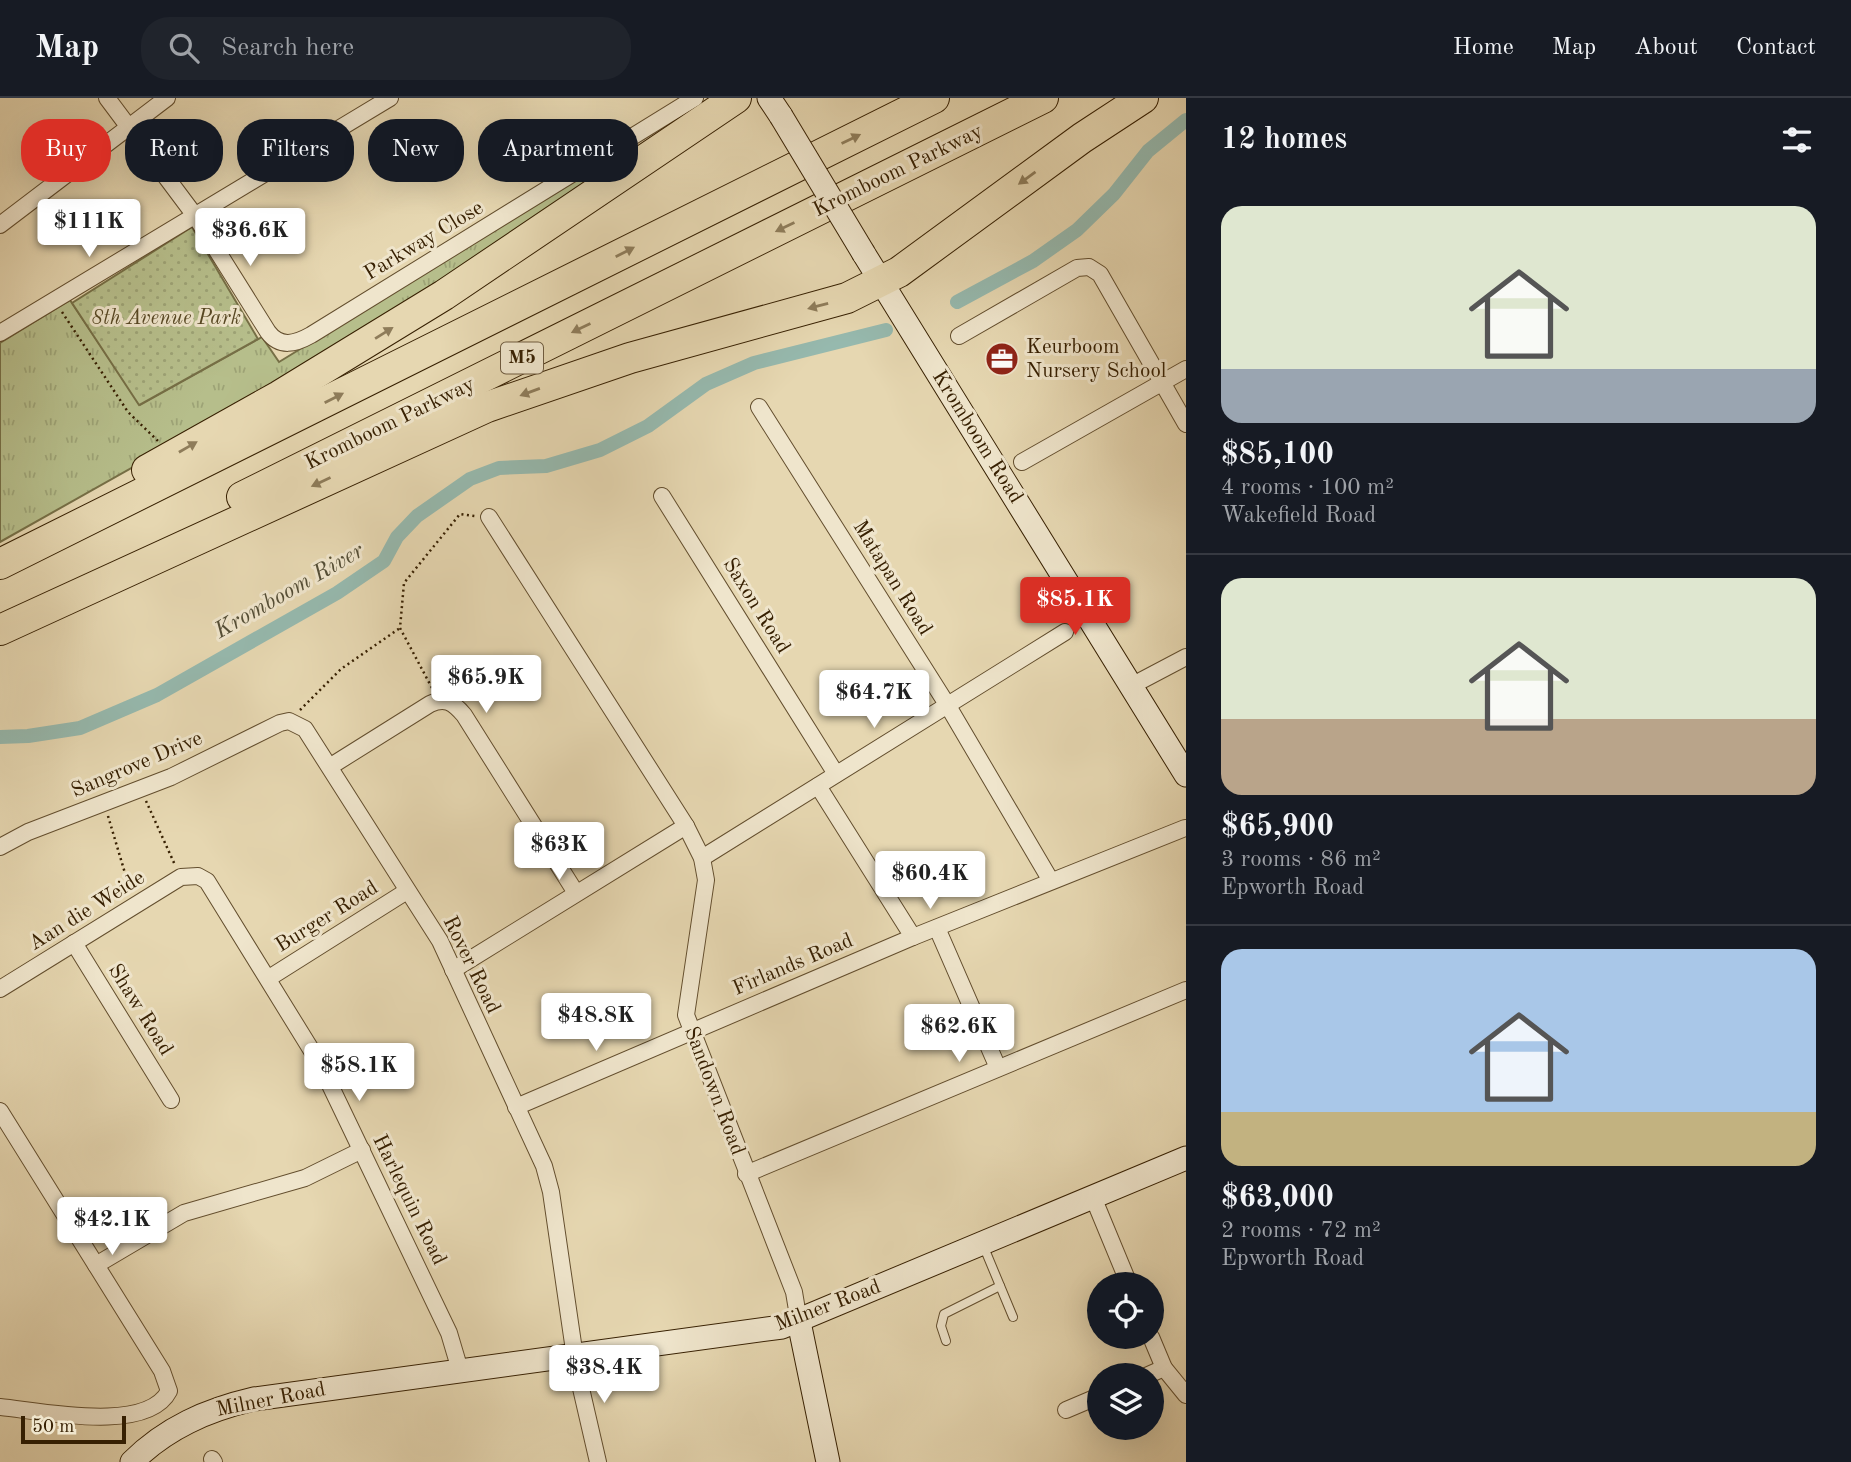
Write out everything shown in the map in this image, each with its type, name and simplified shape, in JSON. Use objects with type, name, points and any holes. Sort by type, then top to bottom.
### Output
[{"type":"highway","points":[[0,552],[173,456],[434,302],[736,98]]},
{"type":"highway","name":"M5","points":[[0,564],[933,98]]},
{"type":"highway","name":"Kromboom Parkway","points":[[0,618],[1044,98]]},
{"type":"highway","points":[[0,630],[487,407],[630,358],[833,302],[888,292],[1143,98]]},
{"type":"main road","name":"Kromboom Road","points":[[775,107],[1186,775]]},
{"type":"main road","name":"Milner Road","points":[[132,1462],[175,1428],[218,1408],[254,1399],[703,1339],[799,1322],[1186,1158]]},
{"type":"main road","name":"Sandown Road","points":[[799,1322],[828,1462]]},
{"type":"street","points":[[107,98],[125,121]]},
{"type":"street","points":[[140,119],[167,98]]},
{"type":"street","points":[[0,333],[197,217],[390,98]]},
{"type":"street","name":"Parkway Close","points":[[197,217],[268,332],[279,342],[290,344],[311,335],[695,98]]},
{"type":"street","points":[[0,225],[125,131]]},
{"type":"street","points":[[171,182],[197,217]]},
{"type":"street","points":[[959,336],[1077,268],[1089,267],[1100,275],[1186,424]]},
{"type":"street","points":[[1022,462],[1186,369]]},
{"type":"street","name":"Matapan Road","points":[[760,407],[948,706],[1051,881]]},
{"type":"street","name":"Saxon Road","points":[[662,496],[836,775]]},
{"type":"street","name":"Sandown Road","points":[[489,517],[686,826],[702,858],[706,880],[704,907],[685,1008],[690,1032],[794,1292],[799,1322]]},
{"type":"street","points":[[702,858],[1065,632]]},
{"type":"street","points":[[1131,686],[1186,657]]},
{"type":"street","points":[[331,766],[439,700],[448,701],[464,715],[576,893]]},
{"type":"street","name":"Rover Road","points":[[289,721],[311,735],[440,941],[549,1179],[575,1355],[598,1462]]},
{"type":"street","name":"Sangrove Drive","points":[[0,847],[28,832],[171,777],[271,726],[289,721]]},
{"type":"street","points":[[818,786],[913,937]]},
{"type":"street","points":[[453,970],[686,826]]},
{"type":"street","name":"Firlands Road","points":[[516,1107],[913,937],[1185,828]]},
{"type":"street","name":"Aan die Weide","points":[[0,989],[181,877],[198,876]]},
{"type":"street","name":"Harlequin Road","points":[[198,876],[215,891],[320,1064],[449,1333],[460,1370]]},
{"type":"street","name":"Burger Road","points":[[269,978],[407,891]]},
{"type":"street","points":[[937,928],[998,1068]]},
{"type":"street","name":"Shaw Road","points":[[74,943],[171,1100]]},
{"type":"street","points":[[746,1174],[1186,990]]},
{"type":"street","points":[[0,1111],[168,1382],[169,1391],[160,1404],[140,1414],[119,1416],[1,1405]]},
{"type":"street","points":[[96,1265],[184,1213],[305,1178],[362,1150]]},
{"type":"street","points":[[1093,1197],[1124,1272]]},
{"type":"street","points":[[1164,1368],[1186,1395]]},
{"type":"street","points":[[1066,1410],[1087,1401]]},
{"type":"lane","points":[[982,1244],[1013,1317]]},
{"type":"lane","points":[[946,1341],[941,1326],[944,1314],[1000,1286]]},
{"type":"path","points":[[55,301],[128,412],[173,456]]},
{"type":"path","points":[[439,700],[400,628],[404,583],[460,514],[489,517]]},
{"type":"path","points":[[289,721],[341,669],[400,628]]},
{"type":"path","points":[[140,789],[181,877]]},
{"type":"path","points":[[104,802],[135,906]]},
{"type":"green space","points":[[573,182],[591,182],[309,368],[0,542],[0,343],[70,300],[140,405],[262,337],[279,362]]},
{"type":"green space","name":"8th Avenue Park","points":[[192,227],[258,339],[139,405],[72,303]]},
{"type":"waterway","name":"Kromboom River","points":[[957,302],[1033,261],[1077,230],[1114,194],[1148,151],[1186,120]]},
{"type":"waterway","name":"Kromboom River","points":[[0,737],[28,736],[80,728],[157,695],[337,593],[384,561],[397,537],[417,516],[470,479],[499,468],[546,466],[600,450],[648,426],[706,384],[754,363],[886,330]]},
{"type":"place","name":"Keurboom Nursery School","points":[[1002,359]]}]
